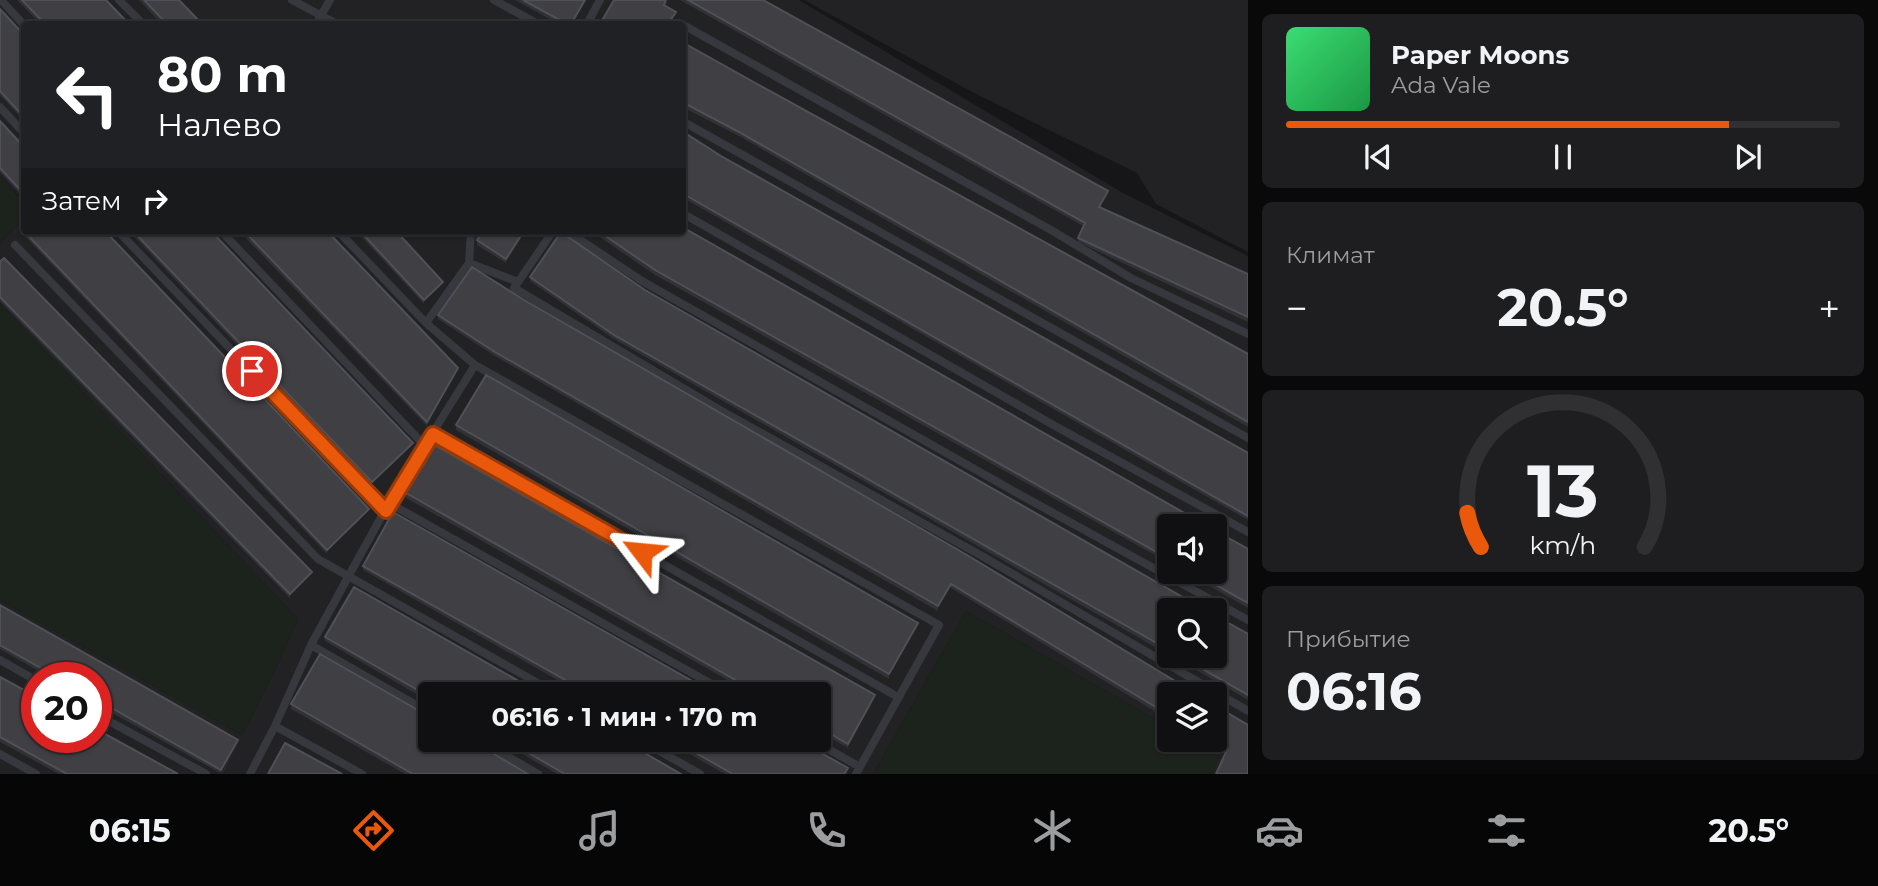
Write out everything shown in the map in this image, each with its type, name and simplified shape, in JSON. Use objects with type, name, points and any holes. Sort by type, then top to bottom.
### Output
[{"type":"lane","points":[[1,0],[21,22]]},
{"type":"lane","points":[[120,0],[140,21]]},
{"type":"lane","points":[[292,0],[331,21]]},
{"type":"lane","points":[[318,21],[330,0]]},
{"type":"lane","points":[[494,0],[532,21]]},
{"type":"lane","points":[[589,21],[600,0]]},
{"type":"lane","points":[[686,27],[1051,230],[1131,278],[1248,334]]},
{"type":"lane","points":[[0,107],[21,129]]},
{"type":"lane","points":[[686,123],[1248,438]]},
{"type":"lane","points":[[686,215],[1043,419],[1248,532]]},
{"type":"lane","points":[[122,235],[388,507],[707,682]]},
{"type":"lane","points":[[225,235],[425,446]]},
{"type":"lane","points":[[342,235],[426,323],[475,365],[939,625],[858,770],[830,752]]},
{"type":"lane","points":[[426,323],[469,263],[471,235]]},
{"type":"lane","points":[[550,235],[514,288],[720,410],[982,556],[1248,710]]},
{"type":"lane","points":[[573,235],[642,281],[1248,620]]},
{"type":"lane","points":[[15,245],[318,559],[536,682]]},
{"type":"lane","points":[[469,263],[518,282]]},
{"type":"lane","points":[[250,774],[311,645],[348,577],[475,365]]},
{"type":"lane","points":[[433,434],[898,697]]},
{"type":"lane","points":[[311,645],[418,706]]},
{"type":"lane","points":[[0,660],[21,672]]},
{"type":"lane","points":[[112,722],[206,774]]},
{"type":"lane","points":[[275,726],[362,774]]},
{"type":"lane","points":[[500,752],[538,774]]},
{"type":"lane","points":[[661,752],[700,774]]},
{"type":"lane","points":[[0,754],[36,774]]},
{"type":"shaded area","points":[[0,0],[799,0],[1123,193],[1248,256],[1248,774],[1211,774],[1220,757],[1211,752],[1227,752],[1227,682],[1157,682],[1157,720],[966,611],[873,774],[0,774],[0,600],[111,662],[21,662],[21,753],[112,753],[112,662],[242,735],[298,619],[0,304],[0,242],[21,222],[21,235],[686,235],[686,21],[21,21],[21,198],[0,176]]},
{"type":"shaded area","points":[[804,0],[1248,0],[1248,252],[1156,204],[1137,173],[976,94]]},
{"type":"shaded area","points":[[0,176],[21,199],[21,222],[0,242]]},
{"type":"shaded area","points":[[0,304],[298,619],[242,735],[0,600]]},
{"type":"shaded area","points":[[966,611],[1157,720],[1157,752],[1211,752],[1220,757],[1211,774],[873,774]]},
{"type":"building","points":[[22,0],[106,0],[126,21],[42,21]]},
{"type":"building","points":[[144,0],[179,0],[199,21],[164,21]]},
{"type":"building","points":[[523,0],[585,0],[573,21],[562,21]]},
{"type":"building","points":[[614,0],[666,0],[664,5],[676,12],[670,21],[602,21]]},
{"type":"building","points":[[688,0],[763,0],[1108,191],[1099,207],[1248,274],[1248,317],[1078,238],[1085,223]]},
{"type":"building","points":[[0,9],[21,32],[21,114],[0,91]]},
{"type":"building","points":[[686,44],[1248,354],[1248,422],[686,104]]},
{"type":"building","points":[[0,121],[21,144],[21,191],[0,168]]},
{"type":"building","points":[[686,134],[721,156],[1248,453],[1248,516],[686,195]]},
{"type":"building","points":[[686,229],[1186,514],[1157,514],[1157,552],[655,270],[604,235],[686,235]]},
{"type":"building","points":[[28,235],[109,235],[369,509],[327,550]]},
{"type":"building","points":[[137,235],[215,235],[413,443],[372,482]]},
{"type":"building","points":[[248,235],[331,235],[458,368],[427,422]]},
{"type":"building","points":[[364,235],[400,235],[443,282],[424,300]]},
{"type":"building","points":[[480,235],[521,235],[506,259],[477,240]]},
{"type":"building","points":[[559,235],[565,235],[645,290],[1184,598],[1157,598],[1157,643],[614,335],[530,277]]},
{"type":"building","points":[[4,258],[312,572],[290,594],[0,297],[0,262]]},
{"type":"building","points":[[472,267],[524,300],[967,555],[1177,682],[1157,682],[1157,708],[951,584],[938,606],[495,352],[438,315]]},
{"type":"building","points":[[486,375],[918,623],[889,674],[456,425]]},
{"type":"building","points":[[434,445],[875,695],[848,744],[831,734],[831,682],[739,682],[406,493]]},
{"type":"building","points":[[393,512],[694,682],[569,682],[363,566]]},
{"type":"building","points":[[1227,537],[1248,549],[1248,603],[1214,584],[1227,584]]},
{"type":"building","points":[[354,587],[520,682],[418,682],[418,690],[325,637]]},
{"type":"building","points":[[0,605],[100,662],[30,662],[0,645]]},
{"type":"building","points":[[1227,622],[1248,634],[1248,695],[1201,668],[1227,668]]},
{"type":"building","points":[[320,654],[418,710],[418,752],[490,752],[528,774],[413,774],[291,704]]},
{"type":"building","points":[[112,669],[238,740],[221,770],[112,708]]},
{"type":"building","points":[[0,677],[21,688],[21,749],[0,737]]},
{"type":"building","points":[[1227,713],[1248,725],[1248,774],[1216,774],[1227,752]]},
{"type":"building","points":[[112,738],[178,774],[67,774],[29,753],[112,753]]},
{"type":"building","points":[[285,743],[342,774],[268,774]]},
{"type":"building","points":[[527,752],[643,752],[681,774],[565,774]]},
{"type":"building","points":[[694,752],[819,752],[848,768],[844,774],[733,774]]},
{"type":"route","points":[[252,371],[386,511],[433,434],[642,552]]}]
